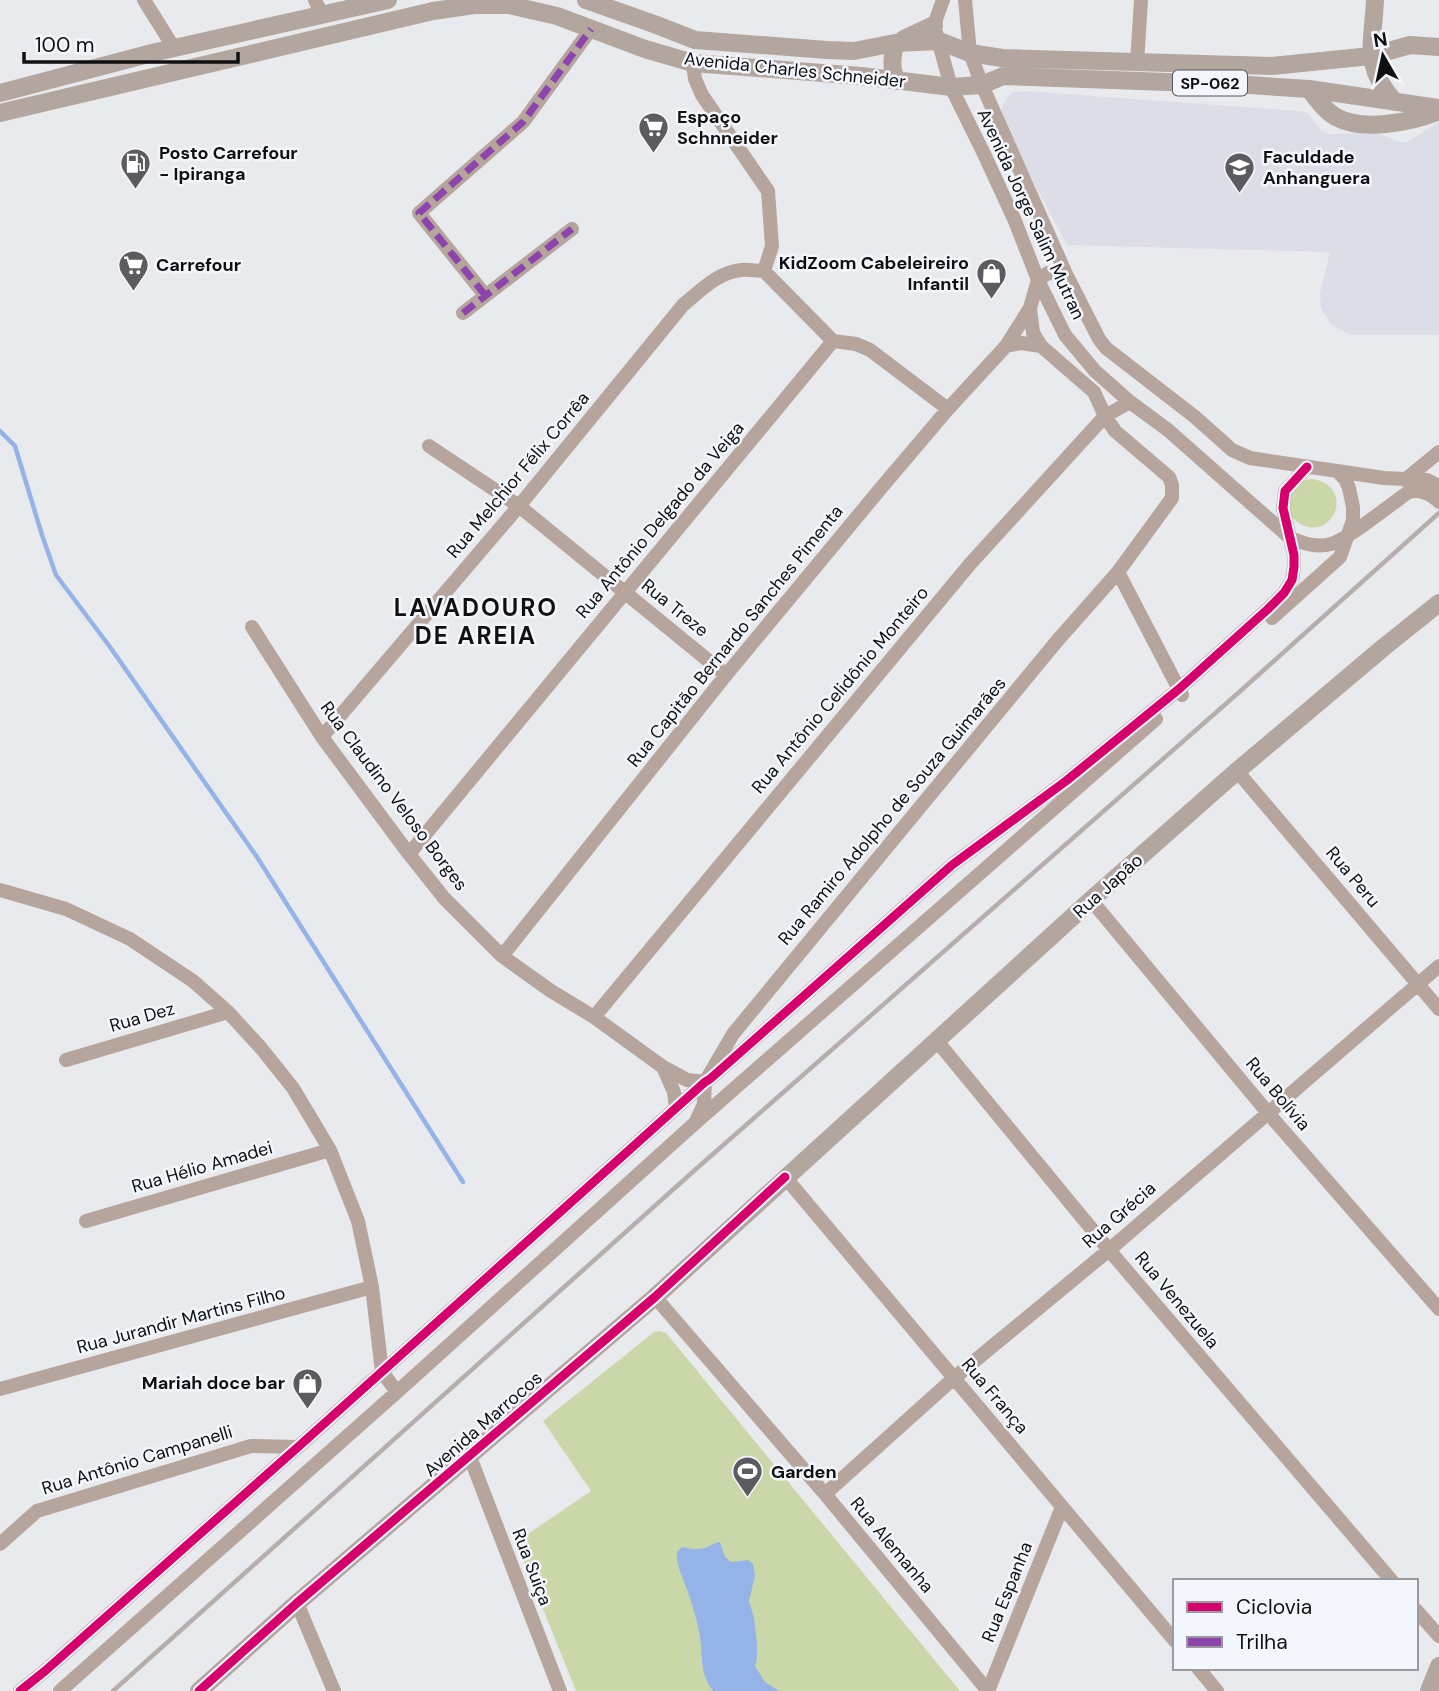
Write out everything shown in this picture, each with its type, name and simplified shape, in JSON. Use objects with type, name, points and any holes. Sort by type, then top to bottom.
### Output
[{"type":"main road","points":[[0,93],[319,8],[388,0]]},
{"type":"main road","name":"Avenida Charles Schneider","points":[[586,0],[695,40],[827,50],[853,51],[937,33],[970,53],[1008,59],[1272,66],[1371,55],[1410,45],[1439,47]]},
{"type":"main road","points":[[1375,0],[1371,55],[1378,81],[1395,102]]},
{"type":"main road","name":"Avenida Charles Schneider","points":[[0,113],[433,11],[474,5],[509,5],[557,16],[645,49],[693,62],[861,76],[951,87],[982,85],[1003,76],[1249,85],[1309,89],[1439,110]]},
{"type":"main road","points":[[895,43],[892,63],[894,76],[898,81]]},
{"type":"main road","name":"SP-062","points":[[1309,89],[1336,117],[1353,122],[1397,123],[1423,118],[1439,110]]},
{"type":"main road","name":"Rua Japão","points":[[785,1177],[1237,771],[1384,647],[1436,612]]},
{"type":"main road","name":"Avenida Marrocos","points":[[199,1691],[297,1603],[656,1297],[785,1177]]},
{"type":"main road","points":[[1429,1691],[1439,1666]]},
{"type":"street","points":[[144,0],[174,48]]},
{"type":"street","points":[[937,33],[943,0]]},
{"type":"street","name":"Avenida Jorge Salim Mutran","points":[[965,0],[970,53],[982,85],[1066,274],[1098,339],[1106,348],[1195,417],[1232,450],[1250,458],[1405,480],[1427,480],[1439,486]]},
{"type":"street","points":[[1138,62],[1141,0]]},
{"type":"street","points":[[485,295],[419,213],[523,122],[591,29]]},
{"type":"street","name":"Avenida Jorge Salim Mutran","points":[[937,33],[951,87],[985,156],[1038,280],[1066,335],[1078,352],[1094,371],[1168,430],[1289,537],[1314,545],[1330,544],[1348,534]]},
{"type":"street","points":[[693,62],[695,79],[702,95],[768,191],[772,246],[764,271],[833,341],[856,344],[870,350],[948,409]]},
{"type":"street","points":[[1014,221],[1028,229],[1042,221]]},
{"type":"street","points":[[463,313],[572,229]]},
{"type":"street","name":"Rua Melchior Félix Corrêa","points":[[321,737],[519,506],[683,305],[705,286],[725,274],[741,270],[764,271]]},
{"type":"street","points":[[1038,280],[1048,273],[1066,274]]},
{"type":"street","name":"Rua Capitão Bernardo Sanches Pimenta","points":[[502,956],[726,675],[948,409],[1006,346],[1030,308],[1038,280]]},
{"type":"street","points":[[1030,308],[1033,333],[1041,346]]},
{"type":"street","name":"Rua Antônio Delgado da Veiga","points":[[409,854],[833,341]]},
{"type":"street","points":[[1006,346],[1020,343],[1041,346]]},
{"type":"street","name":"Rua Ramiro Adolpho de Souza Guimarães","points":[[705,1082],[733,1034],[1048,652],[1118,572],[1172,498],[1169,477],[1115,431],[1094,392],[1041,346]]},
{"type":"street","name":"Rua Antônio Celidônio Monteiro","points":[[594,1017],[970,564],[1105,416],[1130,402]]},
{"type":"street","name":"Rua Treze","points":[[429,446],[519,506],[726,675]]},
{"type":"street","points":[[1405,480],[1439,452]]},
{"type":"street","points":[[60,1691],[1181,692],[1269,610],[1292,580],[1294,568],[1294,555],[1283,508],[1285,491],[1307,467]]},
{"type":"street","points":[[20,1691],[953,865],[1181,692],[1324,573],[1339,557],[1353,520],[1349,488],[1338,471]]},
{"type":"street","points":[[1348,534],[1409,492],[1423,492],[1435,497],[1439,502]]},
{"type":"street","points":[[1118,572],[1181,692]]},
{"type":"street","points":[[1384,647],[1439,592]]},
{"type":"street","name":"Rua Claudino Veloso Borges","points":[[252,627],[321,737],[444,898],[502,956],[551,991],[594,1017],[663,1067],[687,1080],[705,1082]]},
{"type":"street","name":"Rua Peru","points":[[1237,771],[1439,1009]]},
{"type":"street","points":[[0,890],[66,909],[130,939],[193,981],[228,1012],[293,1088],[330,1150],[358,1222],[372,1287],[382,1372],[397,1392]]},
{"type":"street","name":"Rua Bolívia","points":[[1091,900],[1268,1113],[1439,1309]]},
{"type":"street","name":"Rua Grécia","points":[[825,1494],[954,1378],[1109,1250],[1439,966]]},
{"type":"street","name":"Rua Dez","points":[[66,1060],[228,1012]]},
{"type":"street","name":"Rua Venezuela","points":[[937,1041],[1109,1250],[1390,1579]]},
{"type":"street","points":[[663,1067],[674,1092],[676,1108]]},
{"type":"street","points":[[694,1124],[704,1104],[705,1082]]},
{"type":"street","name":"Rua Hélio Amadei","points":[[86,1221],[330,1150]]},
{"type":"street","name":"Rua França","points":[[785,1177],[1173,1639]]},
{"type":"street","name":"Rua Jurandir Martins Filho","points":[[0,1390],[372,1287]]},
{"type":"street","name":"Rua Alemanha","points":[[656,1297],[825,1494],[988,1691]]},
{"type":"street","name":"Rua Antônio Campanelli","points":[[0,1544],[37,1511],[251,1446],[298,1447]]},
{"type":"street","name":"Rua Suiça","points":[[470,1457],[560,1691]]},
{"type":"street","name":"Rua Espanha","points":[[988,1691],[1062,1507]]},
{"type":"street","points":[[297,1603],[334,1691]]},
{"type":"street","points":[[1418,1611],[1439,1636]]},
{"type":"street","points":[[1200,1670],[1217,1691]]},
{"type":"shaded area","name":"Faculdade Anhanguera","points":[[1013,92],[1301,111],[1308,113],[1321,130],[1329,134],[1378,133],[1399,142],[1407,142],[1439,122],[1439,335],[1350,335],[1331,324],[1321,309],[1320,294],[1330,252],[1067,245],[1005,128],[1001,110],[1006,99]]},
{"type":"green space","points":[[1312,479],[1325,483],[1333,491],[1336,500],[1336,510],[1331,519],[1314,528],[1302,525],[1292,517],[1288,498],[1304,480]]},
{"type":"green space","points":[[654,1332],[666,1333],[960,1691],[576,1691],[516,1542],[591,1491],[543,1421]]},
{"type":"water","points":[[720,1542],[725,1557],[731,1562],[748,1560],[753,1564],[755,1576],[749,1601],[757,1643],[755,1666],[765,1682],[779,1691],[713,1691],[705,1677],[698,1626],[677,1561],[677,1552],[682,1547],[702,1549]]},
{"type":"waterway","points":[[0,431],[15,446],[56,575],[110,647],[257,857],[463,1182]]},
{"type":"railway","points":[[113,1691],[696,1169],[1439,513]]},
{"type":"marked path","points":[[485,295],[419,213],[523,122],[591,29]]},
{"type":"marked path","points":[[463,313],[572,229]]},
{"type":"cycle path","points":[[20,1691],[952,865],[1066,781],[1179,689],[1268,609],[1284,593],[1292,580],[1294,555],[1283,508],[1285,491],[1307,467]]},
{"type":"cycle path","points":[[199,1691],[297,1603],[655,1297],[785,1177]]},
{"type":"place","name":"Espaço Schnneider","points":[[654,154]]},
{"type":"place","name":"Posto Carrefour - Ipiranga","points":[[136,190]]},
{"type":"place","name":"Faculdade Anhanguera","points":[[1240,194]]},
{"type":"place","name":"Carrefour","points":[[133,292]]},
{"type":"place","name":"KidZoom Cabeleireiro Infantil","points":[[992,300]]},
{"type":"place","name":"Mariah doce bar","points":[[308,1410]]},
{"type":"place","name":"Garden","points":[[748,1499]]},
{"type":"district","name":"LAVADOURO DE AREIA","points":[[476,622]]}]
